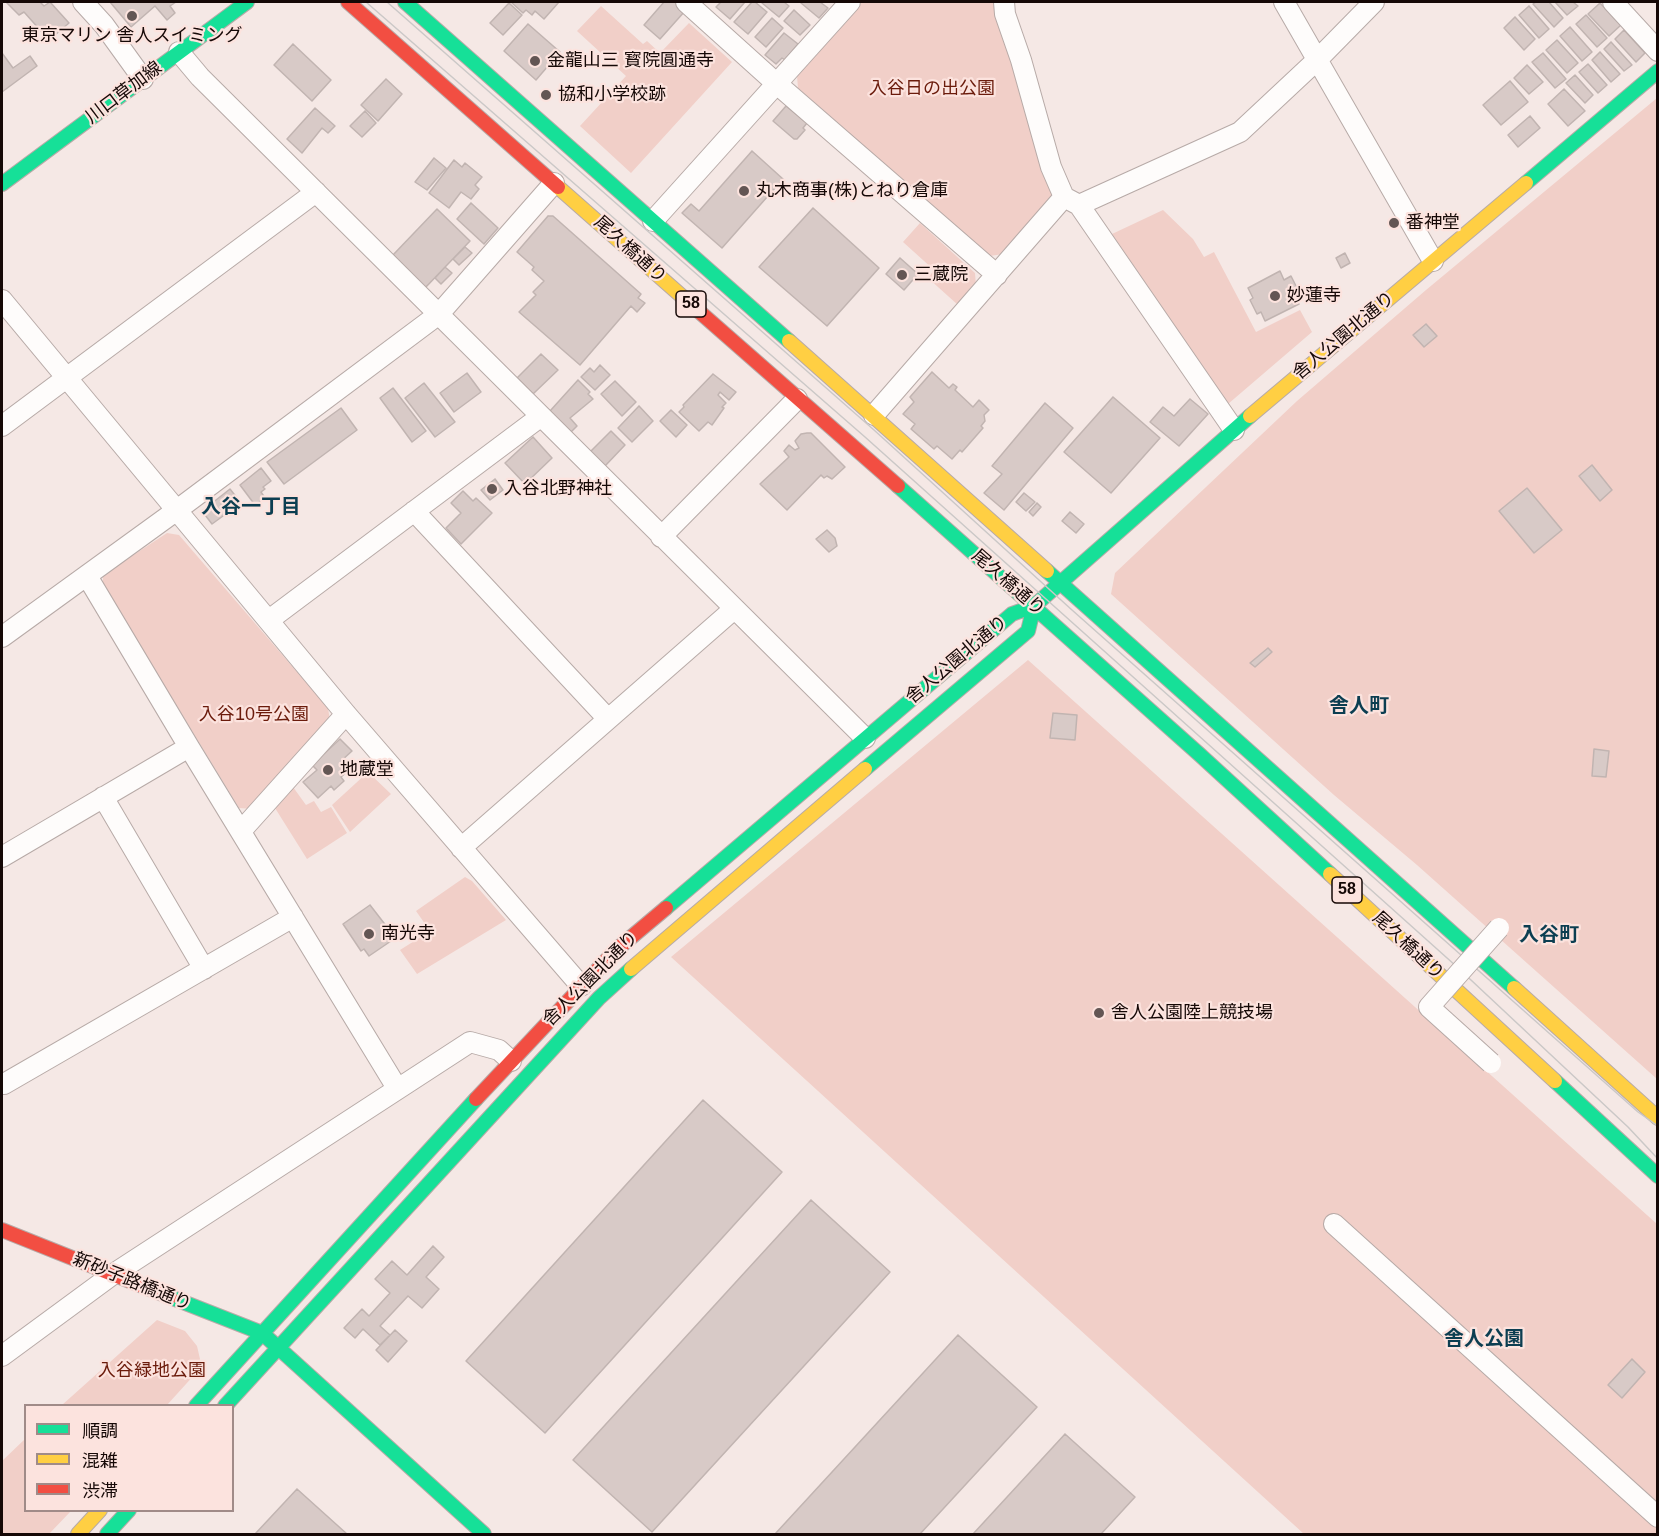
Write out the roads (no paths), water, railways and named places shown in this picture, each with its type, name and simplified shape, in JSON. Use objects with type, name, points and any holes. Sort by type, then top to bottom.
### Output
[{"type":"street","points":[[83,2],[104,25],[143,79]]},
{"type":"street","name":"川口草加線","points":[[2,184],[247,2]]},
{"type":"street","name":"尾久橋通り","points":[[348,2],[1034,606],[1199,754],[1658,1176]]},
{"type":"street","name":"尾久橋通り","points":[[405,2],[874,415],[1658,1118]]},
{"type":"street","points":[[686,2],[997,275]]},
{"type":"street","points":[[653,221],[850,2]]},
{"type":"street","points":[[1004,2],[1005,14],[1021,60],[1051,167],[1072,201],[1234,430]]},
{"type":"street","points":[[1284,2],[1433,261]]},
{"type":"street","points":[[874,415],[997,275],[1072,201],[1240,132],[1317,60],[1374,2]]},
{"type":"street","points":[[1612,2],[1658,51]]},
{"type":"street","points":[[179,52],[194,71],[865,738]]},
{"type":"street","name":"舎人公園北通り","points":[[198,1404],[511,1061],[581,986],[643,927],[1012,614],[1034,606],[1234,430],[1658,71]]},
{"type":"street","points":[[2,637],[177,510],[439,314],[554,183]]},
{"type":"street","points":[[2,426],[316,192]]},
{"type":"street","points":[[2,300],[346,714],[581,986]]},
{"type":"street","points":[[661,537],[797,399]]},
{"type":"street","points":[[269,620],[540,417]]},
{"type":"street","points":[[414,511],[608,719]]},
{"type":"street","points":[[87,576],[397,1088]]},
{"type":"street","name":"舎人公園北通り","points":[[227,1404],[599,998],[666,937],[1028,631],[1034,606]]},
{"type":"street","points":[[461,848],[734,609]]},
{"type":"street","points":[[241,831],[346,714]]},
{"type":"street","points":[[2,857],[189,747]]},
{"type":"street","points":[[103,797],[204,969]]},
{"type":"street","points":[[2,1084],[293,916]]},
{"type":"street","points":[[1491,1063],[1429,1007],[1498,928]]},
{"type":"street","points":[[2,1356],[112,1275],[470,1042],[499,1050],[511,1061]]},
{"type":"street","points":[[1334,1224],[1658,1517]]},
{"type":"street","name":"新砂子路橋通り","points":[[2,1230],[262,1333]]},
{"type":"street","points":[[262,1333],[484,1534]]},
{"type":"street","points":[[78,1534],[98,1512]]},
{"type":"street","points":[[107,1534],[127,1512]]},
{"type":"tram line","points":[[366,2],[865,437],[1456,966],[1628,1127],[1658,1159]]},
{"type":"tram line","points":[[387,2],[874,430],[1072,610],[1638,1112],[1658,1126]]},
{"type":"place","name":"東京マリン 舎人スイミング","points":[[132,16]]},
{"type":"place","name":"金龍山三 寳院圓通寺","points":[[535,61]]},
{"type":"place","name":"協和小学校跡","points":[[546,95]]},
{"type":"place","name":"丸木商事(株)とねり倉庫","points":[[744,191]]},
{"type":"place","name":"番神堂","points":[[1394,223]]},
{"type":"place","name":"三蔵院","points":[[902,275]]},
{"type":"place","name":"妙蓮寺","points":[[1275,296]]},
{"type":"place","name":"入谷北野神社","points":[[492,489]]},
{"type":"place","name":"地蔵堂","points":[[328,770]]},
{"type":"place","name":"南光寺","points":[[369,934]]},
{"type":"place","name":"舎人公園陸上競技場","points":[[1099,1013]]},
{"type":"district","name":"入谷一丁目","points":[[251,507]]},
{"type":"district","name":"舎人町","points":[[1359,706]]},
{"type":"district","name":"入谷町","points":[[1549,935]]},
{"type":"district","name":"舎人公園","points":[[1484,1339]]},
{"type":"park label","name":"入谷日の出公園","points":[[932,89]]},
{"type":"park label","name":"入谷10号公園","points":[[254,715]]},
{"type":"park label","name":"入谷緑地公園","points":[[152,1371]]}]
